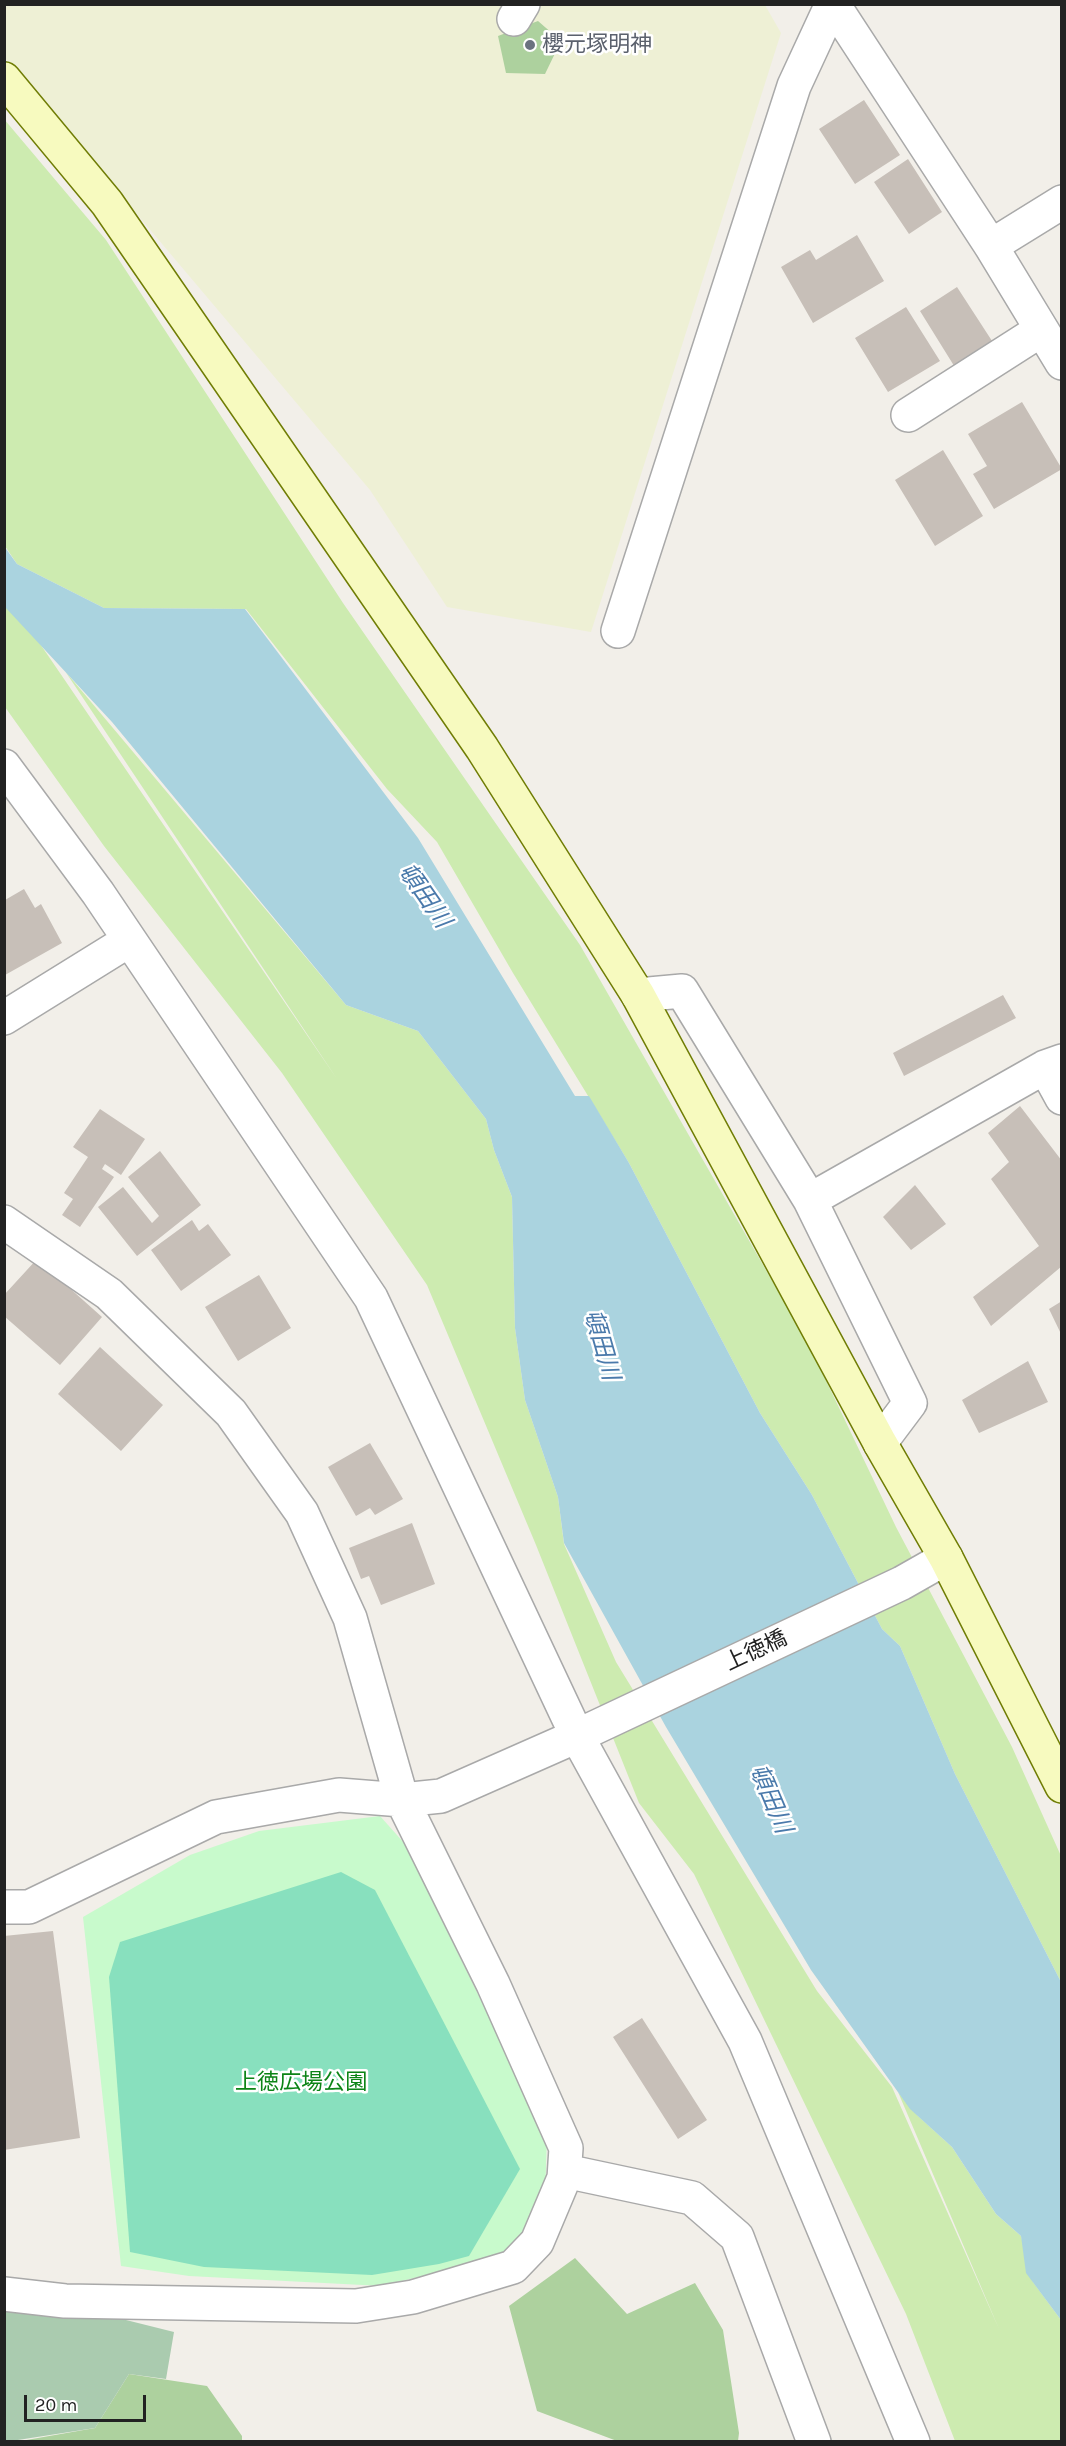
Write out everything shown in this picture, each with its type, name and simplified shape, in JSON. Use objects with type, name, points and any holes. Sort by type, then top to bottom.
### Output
[{"type":"street","points":[[832,4],[991,246],[1062,363]]},
{"type":"street","points":[[618,631],[794,86],[832,4]]},
{"type":"street","points":[[4,79],[121,223],[482,748],[638,995],[880,1443],[946,1558],[1062,1786]]},
{"type":"street","points":[[991,246],[1062,202]]},
{"type":"street","points":[[908,415],[1041,330]]},
{"type":"street","points":[[6,772],[98,893],[128,941],[371,1298],[577,1736],[745,2041],[913,2442]]},
{"type":"street","points":[[4,1017],[128,941]]},
{"type":"street","points":[[638,995],[682,991],[810,1200],[910,1403],[880,1443]]},
{"type":"street","points":[[810,1200],[1053,1064],[1062,1098]]},
{"type":"street","points":[[4,1222],[110,1294],[231,1413],[302,1513],[350,1618],[402,1800],[493,1984],[566,2148],[564,2178],[537,2242],[513,2267],[413,2297],[356,2306],[65,2301],[4,2294]]},
{"type":"street","name":"上徳橋","points":[[4,1907],[29,1907],[216,1817],[339,1795],[402,1800],[441,1796],[577,1736],[902,1583],[946,1558]]},
{"type":"street","points":[[565,2171],[692,2198],[737,2237],[814,2442]]},
{"type":"green space","points":[[4,5],[765,5],[781,33],[591,632],[447,607],[370,490],[5,58]]},
{"type":"green space","points":[[538,21],[561,41],[545,74],[506,73],[498,36]]},
{"type":"green space","points":[[4,119],[106,240],[343,603],[580,945],[810,1347],[896,1527],[1012,1747],[1061,1856],[1061,1982],[955,1774],[900,1646],[882,1629],[812,1495],[760,1413],[629,1163],[513,973],[437,842],[387,789],[246,609],[104,608],[17,564],[5,546]]},
{"type":"green space","points":[[4,591],[337,1079],[65,671],[346,1005],[418,1031],[486,1119],[494,1150],[512,1197],[515,1328],[525,1400],[558,1497],[564,1544],[616,1662],[817,1991],[892,2087],[999,2329],[898,2092],[918,2116],[952,2147],[996,2214],[1021,2236],[1033,2282],[1061,2320],[1061,2441],[955,2441],[906,2314],[694,1874],[639,1803],[536,1545],[427,1285],[282,1073],[104,846],[5,707]]},
{"type":"green space","name":"上徳広場公園","points":[[380,1816],[405,1844],[547,2136],[545,2199],[510,2254],[382,2286],[189,2276],[121,2266],[83,1917],[190,1855],[259,1831]]},
{"type":"green space","name":"上徳広場公園","points":[[341,1872],[375,1890],[520,2169],[469,2256],[439,2264],[372,2275],[204,2267],[130,2252],[109,1977],[120,1942]]},
{"type":"green space","points":[[575,2258],[627,2314],[695,2283],[723,2330],[739,2433],[738,2441],[617,2441],[537,2411],[509,2306]]},
{"type":"green space","points":[[5,2304],[118,2318],[174,2332],[166,2379],[129,2374],[95,2428],[5,2442]]},
{"type":"green space","points":[[129,2374],[207,2386],[242,2436],[242,2442],[15,2442],[95,2428]]},
{"type":"water","name":"頓田川","points":[[4,546],[17,564],[104,608],[245,609],[418,838],[575,1096],[589,1096],[629,1163],[760,1413],[812,1495],[882,1629],[900,1646],[955,1774],[1061,1982],[1061,2320],[1026,2273],[1021,2236],[996,2214],[952,2147],[910,2109],[811,1970],[666,1727],[564,1543],[558,1497],[525,1400],[515,1328],[512,1197],[494,1150],[486,1119],[418,1031],[346,1005],[112,722],[5,607]]},
{"type":"building","points":[[864,100],[900,155],[855,184],[819,129]]},
{"type":"building","points":[[908,159],[942,212],[909,234],[874,182]]},
{"type":"building","points":[[857,235],[884,281],[813,323],[781,267],[810,250],[816,260]]},
{"type":"building","points":[[957,287],[994,344],[956,369],[920,311]]},
{"type":"building","points":[[906,307],[940,361],[888,392],[855,338]]},
{"type":"building","points":[[1022,402],[1062,469],[994,509],[973,474],[987,466],[968,434]]},
{"type":"building","points":[[943,450],[983,516],[935,546],[895,480]]},
{"type":"building","points":[[24,889],[35,908],[41,904],[62,943],[5,975],[5,900]]},
{"type":"building","points":[[1003,995],[1016,1018],[904,1076],[893,1053]]},
{"type":"building","points":[[1020,1106],[1062,1161],[1062,1266],[991,1326],[973,1297],[1039,1246],[991,1179],[1009,1162],[988,1133]]},
{"type":"building","points":[[100,1109],[145,1139],[121,1175],[105,1164],[102,1169],[114,1177],[80,1227],[62,1215],[73,1199],[64,1193],[88,1157],[73,1147]]},
{"type":"building","points":[[160,1151],[201,1205],[137,1256],[98,1207],[123,1187],[152,1223],[159,1216],[128,1177]]},
{"type":"building","points":[[915,1185],[946,1224],[911,1250],[883,1217]]},
{"type":"building","points":[[192,1220],[199,1231],[208,1224],[231,1255],[181,1291],[151,1250]]},
{"type":"building","points":[[37,1259],[102,1317],[60,1365],[4,1316],[4,1295]]},
{"type":"building","points":[[259,1275],[291,1328],[238,1361],[205,1307]]},
{"type":"building","points":[[1062,1301],[1062,1336],[1049,1309]]},
{"type":"building","points":[[100,1347],[163,1405],[121,1451],[58,1394]]},
{"type":"building","points":[[1028,1361],[1048,1402],[979,1433],[962,1400]]},
{"type":"building","points":[[370,1443],[403,1499],[375,1515],[370,1508],[356,1516],[328,1467]]},
{"type":"building","points":[[412,1523],[435,1584],[381,1605],[369,1576],[361,1579],[349,1548]]},
{"type":"building","points":[[53,1931],[80,2138],[4,2150],[4,1936]]},
{"type":"building","points":[[642,2018],[707,2120],[678,2139],[613,2037]]},
{"type":"place","name":"櫻元塚明神","points":[[530,45]]}]
